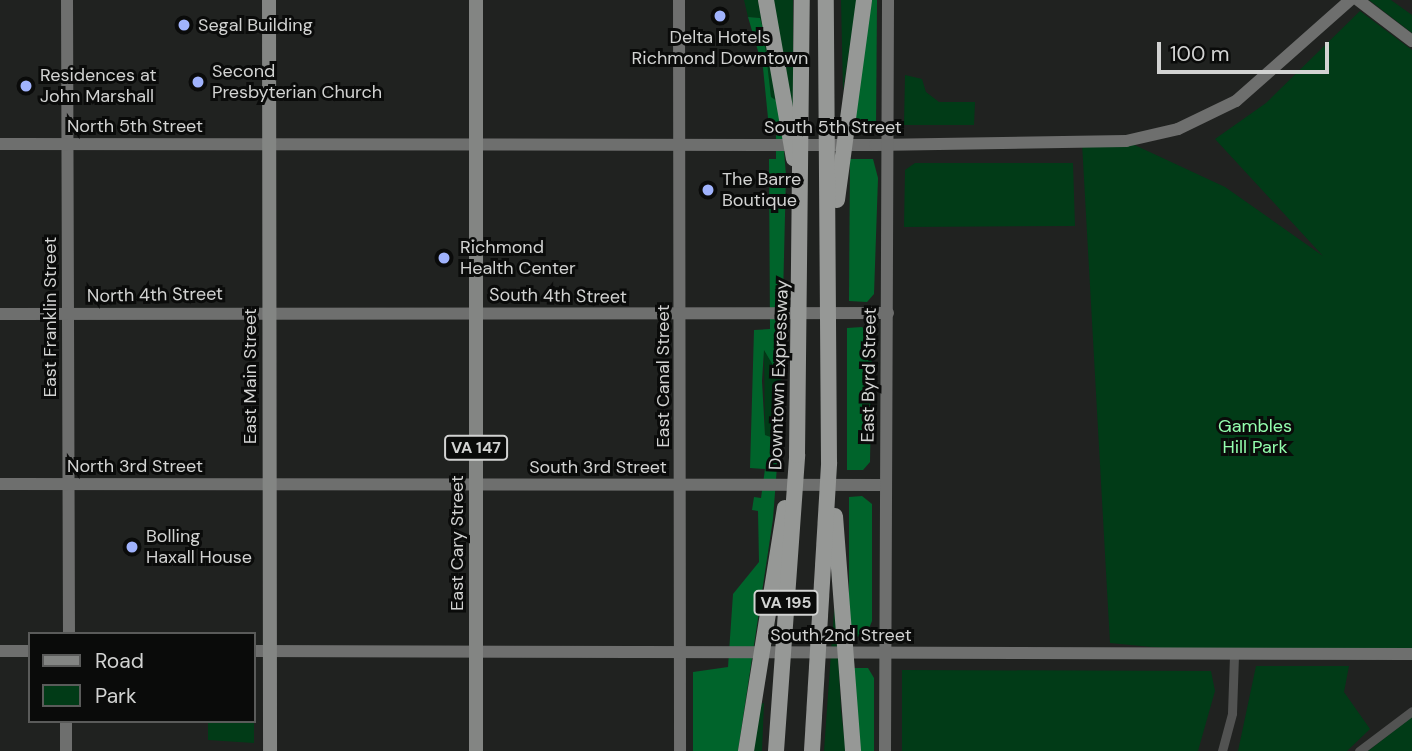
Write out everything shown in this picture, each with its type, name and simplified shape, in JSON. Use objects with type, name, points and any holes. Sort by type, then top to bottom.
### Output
[{"type":"highway","points":[[766,0],[802,214]]},
{"type":"highway","name":"Downtown Expressway","points":[[776,751],[797,455],[802,214],[802,0]]},
{"type":"highway","name":"VA 195","points":[[812,751],[829,461],[825,0]]},
{"type":"highway","points":[[827,236],[836,212],[850,79],[864,0]]},
{"type":"highway","points":[[746,751],[774,557],[797,455]]},
{"type":"highway","points":[[829,461],[853,751]]},
{"type":"main road","name":"East Main Street","points":[[269,0],[271,751]]},
{"type":"main road","name":"East Cary Street","points":[[476,0],[476,751]]},
{"type":"street","name":"East Franklin Street","points":[[67,0],[69,632]]},
{"type":"street","name":"East Canal Street","points":[[679,0],[680,751]]},
{"type":"street","name":"East Byrd Street","points":[[885,751],[888,0]]},
{"type":"street","name":"South 5th Street","points":[[269,144],[889,145],[1126,141],[1178,129],[1236,100],[1350,0]]},
{"type":"street","points":[[1358,0],[1412,41]]},
{"type":"street","name":"North 5th Street","points":[[0,144],[269,144]]},
{"type":"street","name":"North 4th Street","points":[[0,314],[270,312]]},
{"type":"street","name":"South 4th Street","points":[[270,312],[888,313]]},
{"type":"street","name":"North 3rd Street","points":[[0,484],[270,484]]},
{"type":"street","name":"South 3rd Street","points":[[270,484],[884,485]]},
{"type":"street","name":"South 2nd Street","points":[[256,650],[1412,654]]},
{"type":"street","points":[[0,651],[28,651]]},
{"type":"street","points":[[1222,751],[1232,713],[1234,654]]},
{"type":"street","points":[[1359,751],[1412,711]]},
{"type":"street","points":[[66,723],[66,751]]},
{"type":"green space","points":[[744,0],[758,0],[780,103],[771,98],[760,18],[748,17]]},
{"type":"green space","points":[[772,0],[793,0],[793,114]]},
{"type":"green space","points":[[841,0],[857,0],[843,91]]},
{"type":"green space","points":[[872,0],[877,0],[876,130],[850,130]]},
{"type":"green space","points":[[1369,0],[1391,0],[1412,15],[1412,33]]},
{"type":"green space","name":"Gambles Hill Park","points":[[1360,11],[1412,50],[1412,654],[1234,655],[1110,643],[1082,143],[1126,141],[1225,187],[1323,256],[1215,139],[1266,103]]},
{"type":"green space","points":[[748,17],[760,18],[763,28],[771,97],[780,103],[786,175],[781,379],[764,350],[762,381],[765,435],[779,440],[773,519],[738,751],[693,751],[693,672],[728,667],[733,594],[759,562],[758,511],[752,510],[754,497],[761,498],[765,469],[750,468],[754,330],[770,329],[769,159],[776,159],[776,129],[769,128],[763,68]]},
{"type":"green space","points":[[905,75],[922,79],[926,92],[939,102],[975,102],[974,125],[904,125]]},
{"type":"green space","points":[[850,159],[873,159],[878,178],[874,294],[867,302],[849,301]]},
{"type":"green space","points":[[915,163],[1073,163],[1075,226],[904,227],[905,170]]},
{"type":"green space","points":[[862,327],[872,337],[870,462],[863,470],[847,470],[847,328]]},
{"type":"green space","points":[[764,350],[781,379],[779,440],[765,435]]},
{"type":"green space","points":[[862,496],[872,504],[872,621],[866,636],[849,637],[849,497]]},
{"type":"green space","points":[[835,597],[841,711],[846,751],[824,751]]},
{"type":"green space","points":[[1256,666],[1349,666],[1344,692],[1370,729],[1347,751],[1238,751]]},
{"type":"green space","points":[[853,668],[868,668],[874,678],[874,751],[859,751]]},
{"type":"green space","points":[[902,670],[1211,671],[1215,691],[1198,751],[902,751]]},
{"type":"green space","points":[[764,703],[762,751],[753,751],[760,704]]},
{"type":"green space","points":[[1412,717],[1412,751],[1368,751]]},
{"type":"green space","points":[[208,723],[254,723],[254,743],[208,740]]},
{"type":"place","name":"Delta Hotels Richmond Downtown","points":[[720,16]]},
{"type":"place","name":"Segal Building","points":[[184,25]]},
{"type":"place","name":"Second Presbyterian Church","points":[[198,82]]},
{"type":"place","name":"Residences at John Marshall","points":[[26,86]]},
{"type":"place","name":"The Barre Boutique","points":[[708,190]]},
{"type":"place","name":"Richmond Health Center","points":[[444,258]]},
{"type":"place","name":"Bolling Haxall House","points":[[132,547]]}]
